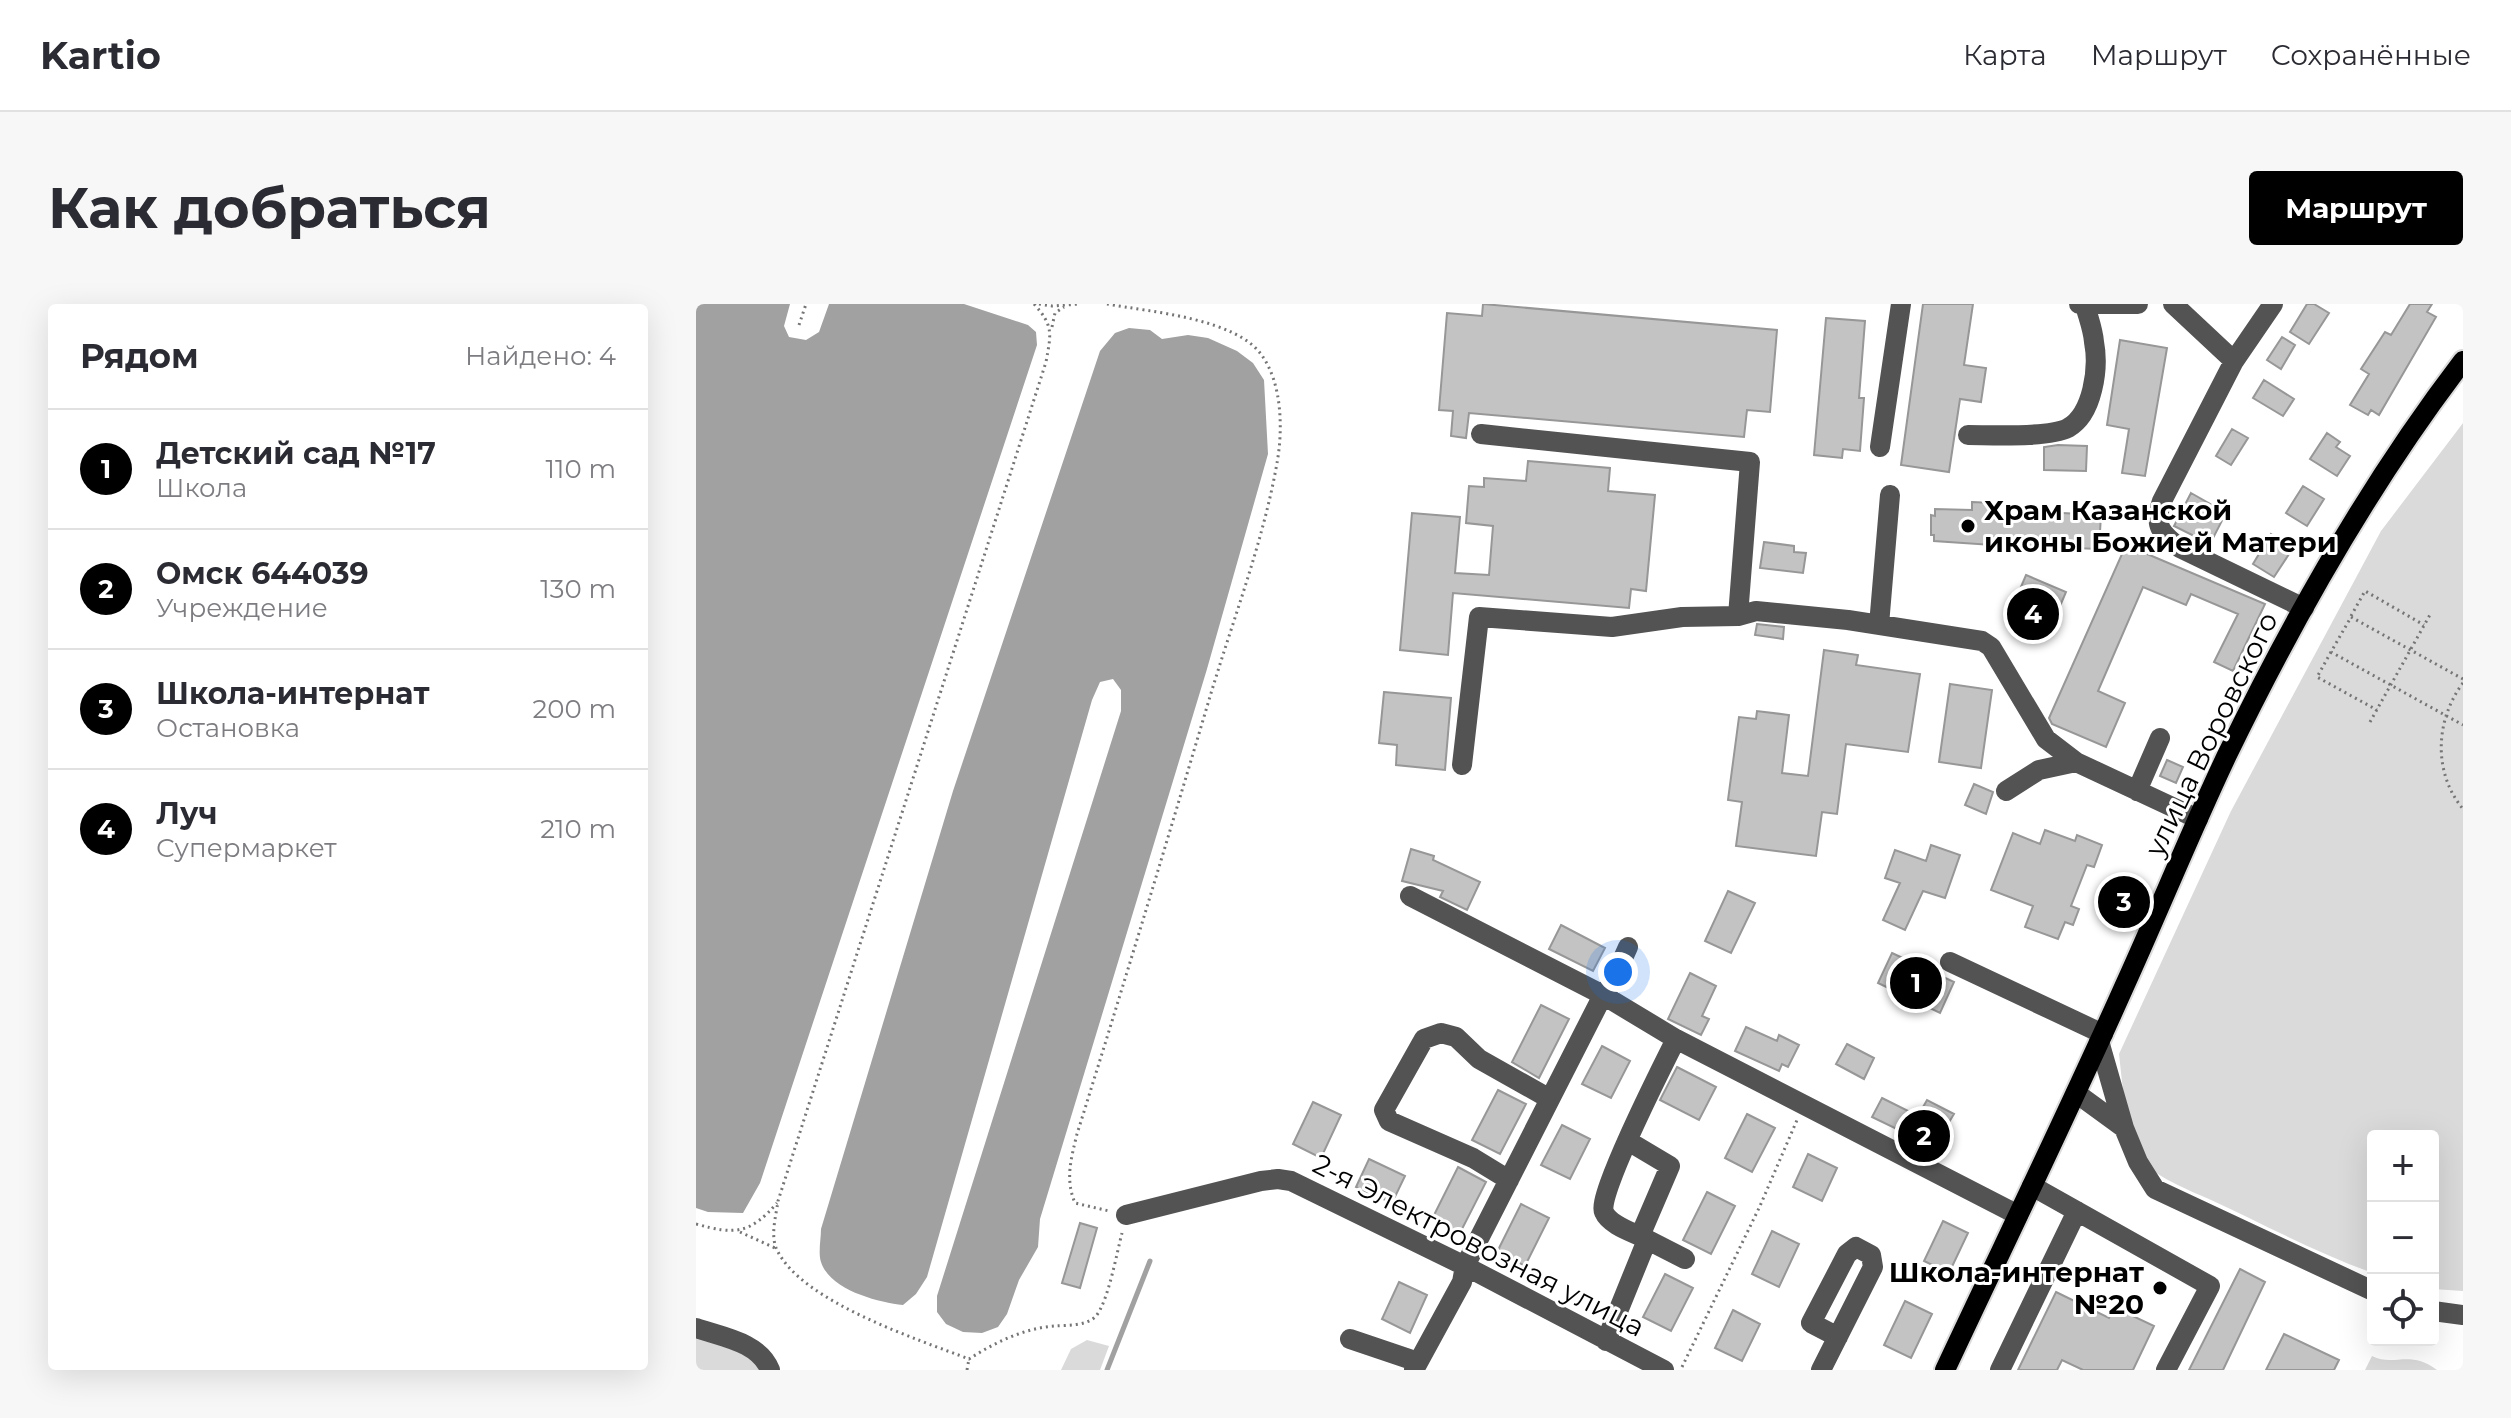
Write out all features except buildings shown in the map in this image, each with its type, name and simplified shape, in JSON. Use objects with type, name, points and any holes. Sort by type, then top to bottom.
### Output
[{"type":"main road","name":"улица Воровского","points":[[1945,1370],[2076,1093],[2253,702],[2304,608],[2379,483],[2463,361]]},
{"type":"street","points":[[1880,447],[1901,304]]},
{"type":"street","points":[[1968,435],[2048,433],[2067,429],[2081,417],[2091,394],[2095,344],[2082,304],[2138,304]]},
{"type":"street","points":[[2173,304],[2234,361]]},
{"type":"street","points":[[2273,304],[2234,361],[2162,501],[2157,515],[2158,525],[2165,536],[2180,548],[2304,608]]},
{"type":"street","points":[[1481,434],[1750,462],[1738,616]]},
{"type":"street","points":[[1879,625],[1890,495]]},
{"type":"street","points":[[1462,765],[1479,617],[1612,627],[1682,617],[1738,616],[1756,611],[1982,641],[1991,647],[2046,739],[2076,762],[2198,819]]},
{"type":"street","points":[[2137,791],[2160,738]]},
{"type":"street","points":[[2006,791],[2039,770],[2076,762]]},
{"type":"street","points":[[1410,896],[1603,995],[1676,1039],[2018,1215]]},
{"type":"street","points":[[1350,1339],[1416,1366],[1462,1282],[1465,1266],[1628,947]]},
{"type":"street","points":[[1950,962],[2101,1037],[2124,1128],[2138,1162],[2155,1189],[2367,1288]]},
{"type":"street","points":[[1509,1180],[1473,1158],[1389,1121],[1384,1110],[1388,1099],[1424,1039],[1441,1033],[1456,1037],[1479,1059],[1550,1099]]},
{"type":"street","points":[[1676,1039],[1603,1198],[1603,1211],[1610,1219],[1685,1259]]},
{"type":"street","points":[[2076,1093],[2124,1128]]},
{"type":"street","points":[[1606,1341],[1670,1166],[1628,1141]]},
{"type":"street","name":"2-я Электровозная улица","points":[[1126,1215],[1278,1179],[1310,1189],[1664,1370]]},
{"type":"street","points":[[2032,1186],[2210,1286],[2166,1370]]},
{"type":"street","points":[[2000,1370],[2077,1211]]},
{"type":"street","points":[[2439,1312],[2463,1315]]},
{"type":"street","points":[[696,1328],[752,1348],[764,1356],[770,1370]]},
{"type":"street","points":[[1821,1370],[1838,1337]]},
{"type":"path","points":[[799,325],[806,304]]},
{"type":"path","points":[[1034,304],[1046,317],[1051,330]]},
{"type":"path","points":[[1039,304],[1080,304]]},
{"type":"path","points":[[967,1370],[969,1359],[992,1344],[1046,1326],[1089,1321],[1097,1315],[1110,1280],[1126,1215],[1075,1203],[1069,1180],[1077,1134],[1170,838],[1278,461],[1280,431],[1272,372],[1262,354],[1248,340],[1181,317],[1107,304]]},
{"type":"path","points":[[969,1359],[891,1329],[819,1293],[789,1269],[775,1248],[774,1229],[778,1201],[1046,362],[1055,313],[1066,306]]},
{"type":"path","points":[[2377,710],[2317,677],[2365,591],[2424,625]]},
{"type":"path","points":[[2370,722],[2431,613]]},
{"type":"path","points":[[2351,617],[2463,681],[2445,716],[2442,731],[2442,761],[2451,791],[2463,809]]},
{"type":"path","points":[[2331,652],[2463,725]]},
{"type":"path","points":[[1681,1370],[1804,1106]]},
{"type":"path","points":[[740,1232],[761,1221],[778,1201]]},
{"type":"path","points":[[696,1224],[740,1232],[775,1248]]},
{"type":"shaded area","points":[[696,304],[790,304],[784,326],[789,337],[806,340],[819,332],[829,304],[964,304],[1028,325],[1036,332],[1037,345],[760,1183],[743,1213],[708,1212],[696,1208]]},
{"type":"shaded area","points":[[1129,328],[1150,330],[1162,339],[1188,335],[1208,338],[1237,351],[1253,363],[1264,380],[1268,454],[1207,669],[1040,1219],[1038,1247],[998,1327],[982,1333],[963,1332],[946,1324],[937,1312],[937,1296],[1121,711],[1121,690],[1113,679],[1100,682],[1092,700],[927,1277],[916,1294],[903,1305],[856,1293],[826,1272],[820,1258],[821,1229],[953,791],[1100,351],[1115,333]]},
{"type":"shaded area","points":[[2463,423],[2463,1291],[2439,1289],[2439,1130],[2367,1130],[2367,1271],[2177,1185],[2153,1170],[2141,1153],[2130,1126],[2119,1054],[2231,811],[2381,531]]},
{"type":"shaded area","points":[[696,1321],[776,1370],[696,1370]]},
{"type":"shaded area","points":[[1087,1340],[1109,1346],[1100,1370],[1061,1370],[1071,1349]]},
{"type":"shaded area","points":[[2372,1356],[2388,1360],[2419,1360],[2437,1370],[2365,1370]]},
{"type":"waterway","points":[[1107,1370],[1150,1261]]},
{"type":"place","name":"Храм Казанской иконы Божией Матери","points":[[1968,526]]},
{"type":"place","name":"Луч","points":[[2033,614]]},
{"type":"place","name":"Школа-интернат","points":[[2124,902]]},
{"type":"place","name":"Детский сад №17","points":[[1916,983]]},
{"type":"place","name":"Омск 644039","points":[[1924,1136]]},
{"type":"place","name":"Школа-интернат №20","points":[[2160,1288]]}]
